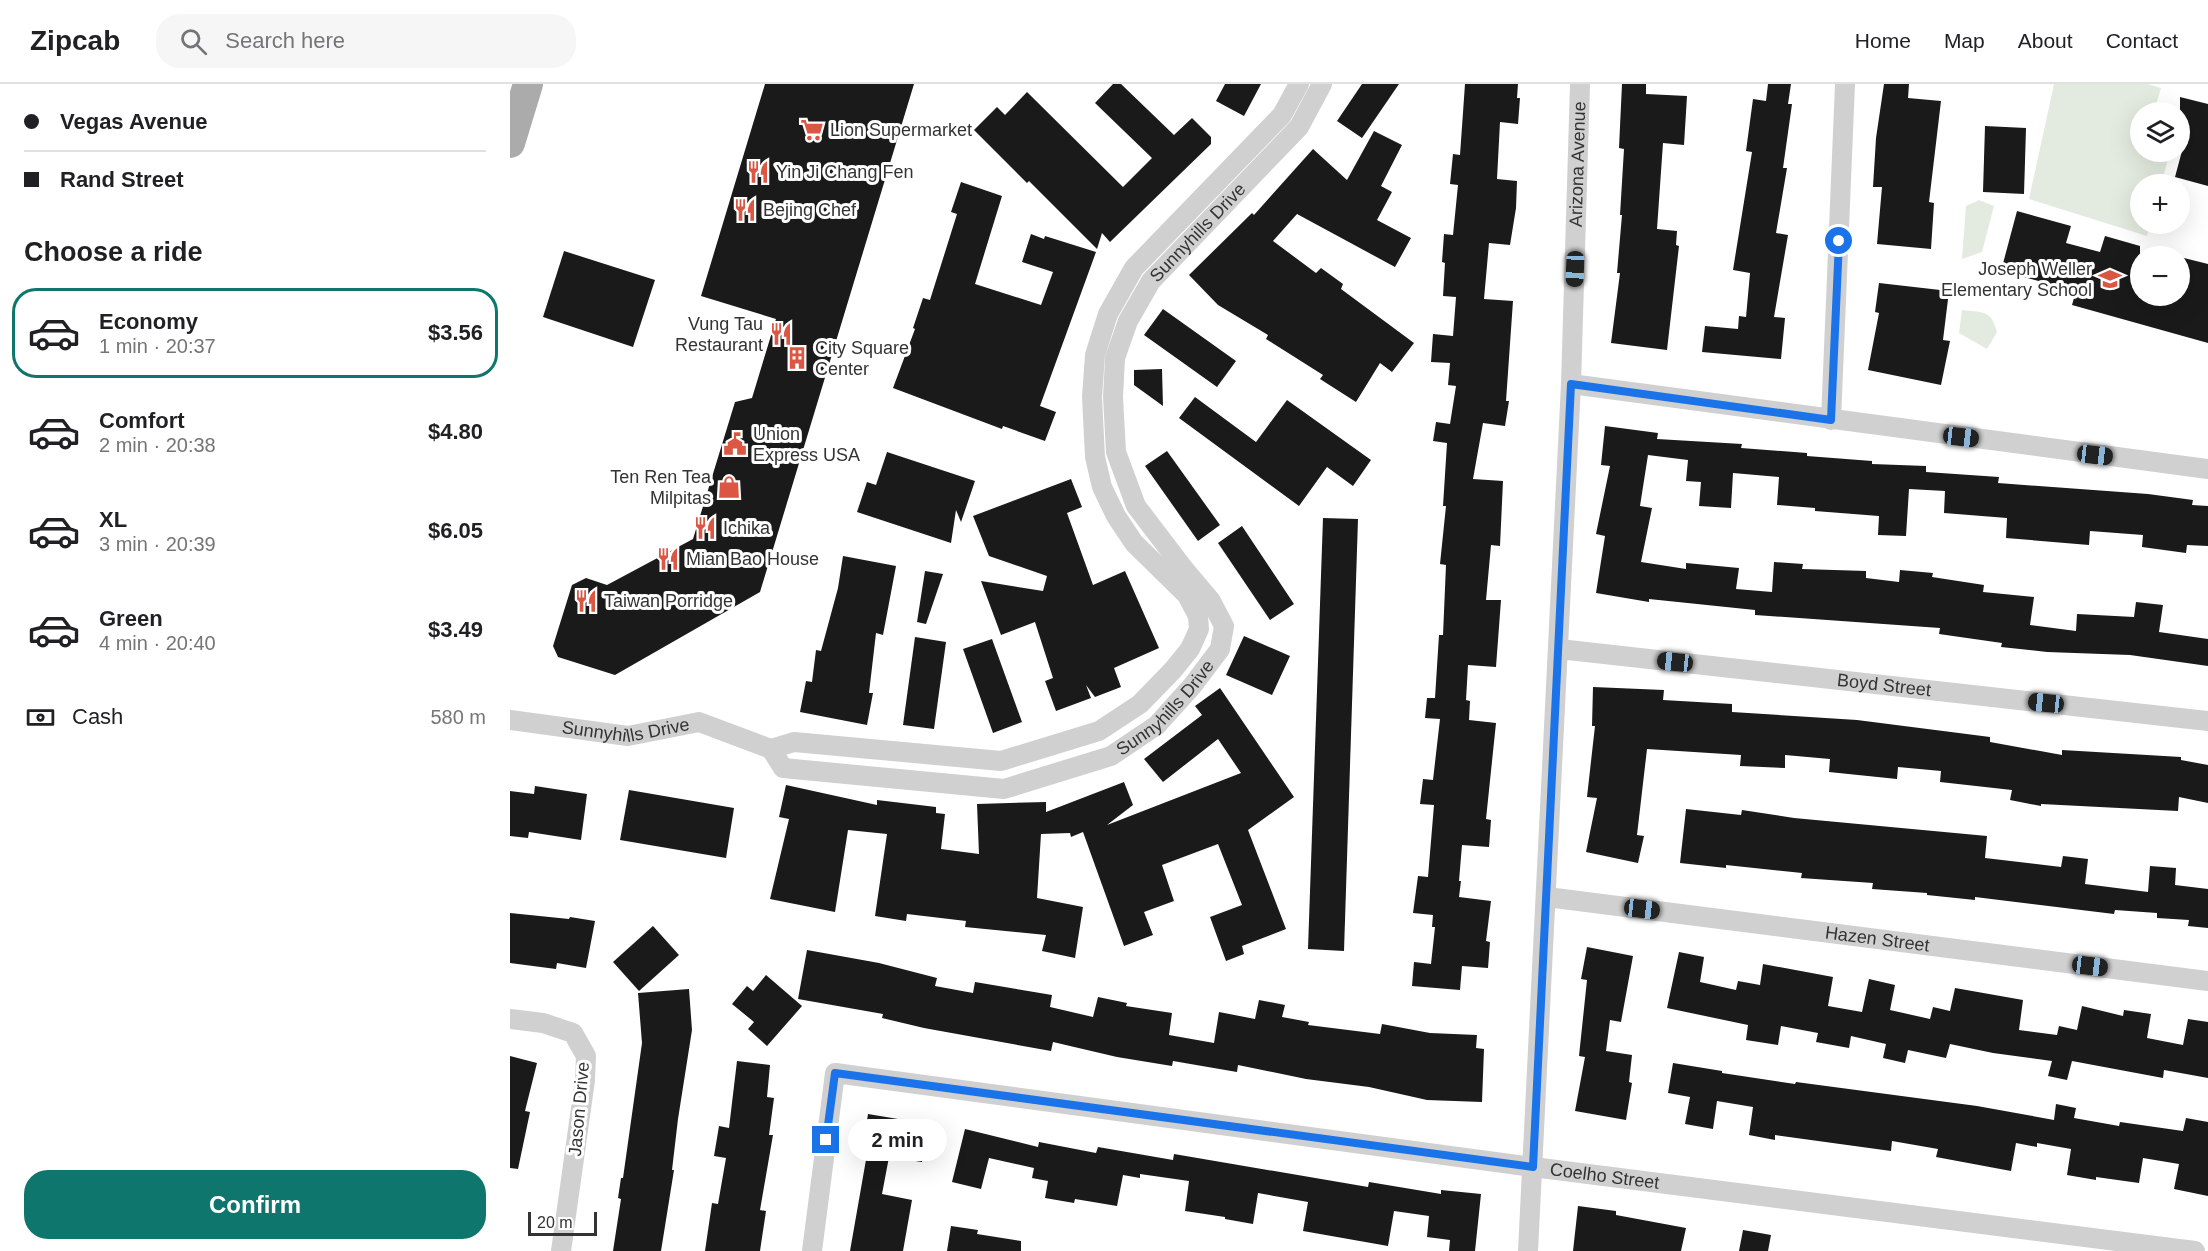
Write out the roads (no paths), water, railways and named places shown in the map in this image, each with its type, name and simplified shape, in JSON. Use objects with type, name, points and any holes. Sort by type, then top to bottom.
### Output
[{"type":"main road","points":[[510,143],[528,84]]},
{"type":"street","name":"Sunnyhills Drive","points":[[771,749],[794,742],[1001,761],[1099,731],[1140,704],[1190,649],[1199,629],[1198,616],[1187,595],[1134,543],[1116,516],[1102,487],[1095,457],[1092,397],[1095,355],[1108,314],[1134,268],[1282,115],[1299,84]]},
{"type":"street","name":"Sunnyhills Drive","points":[[510,720],[628,736],[699,722],[771,749],[783,768],[1004,789],[1111,756],[1157,725],[1193,685],[1220,649],[1224,626],[1211,602],[1136,506],[1116,452],[1113,397],[1115,358],[1128,321],[1151,281],[1299,127],[1322,84]]},
{"type":"street","name":"Arizona Avenue","points":[[1528,1251],[1571,384],[1580,84]]},
{"type":"street","points":[[1831,420],[1845,84]]},
{"type":"street","points":[[1571,384],[2208,469]]},
{"type":"street","name":"Boyd Street","points":[[1559,649],[2208,721]]},
{"type":"street","name":"Hazen Street","points":[[1547,897],[2208,981]]},
{"type":"street","name":"Jason Drive","points":[[510,1019],[543,1023],[573,1033],[585,1056],[585,1080],[561,1251]]},
{"type":"street","name":"Coelho Street","points":[[812,1251],[835,1073],[1533,1167],[2195,1251]]},
{"type":"place","name":"Lion Supermarket","points":[[812,130]]},
{"type":"place","name":"Yin Ji Chang Fen","points":[[758,172]]},
{"type":"place","name":"Bejing Chef","points":[[745,210]]},
{"type":"place","name":"Joseph Weller Elementary School","points":[[2110,279]]},
{"type":"place","name":"Vung Tau Restaurant","points":[[781,334]]},
{"type":"place","name":"City Square Center","points":[[797,358]]},
{"type":"place","name":"Union Express USA","points":[[735,444]]},
{"type":"place","name":"Ten Ren Tea Milpitas","points":[[729,487]]},
{"type":"place","name":"Ichika","points":[[705,528]]},
{"type":"place","name":"Mian Bao House","points":[[668,559]]},
{"type":"place","name":"Taiwan Porridge","points":[[586,601]]}]
